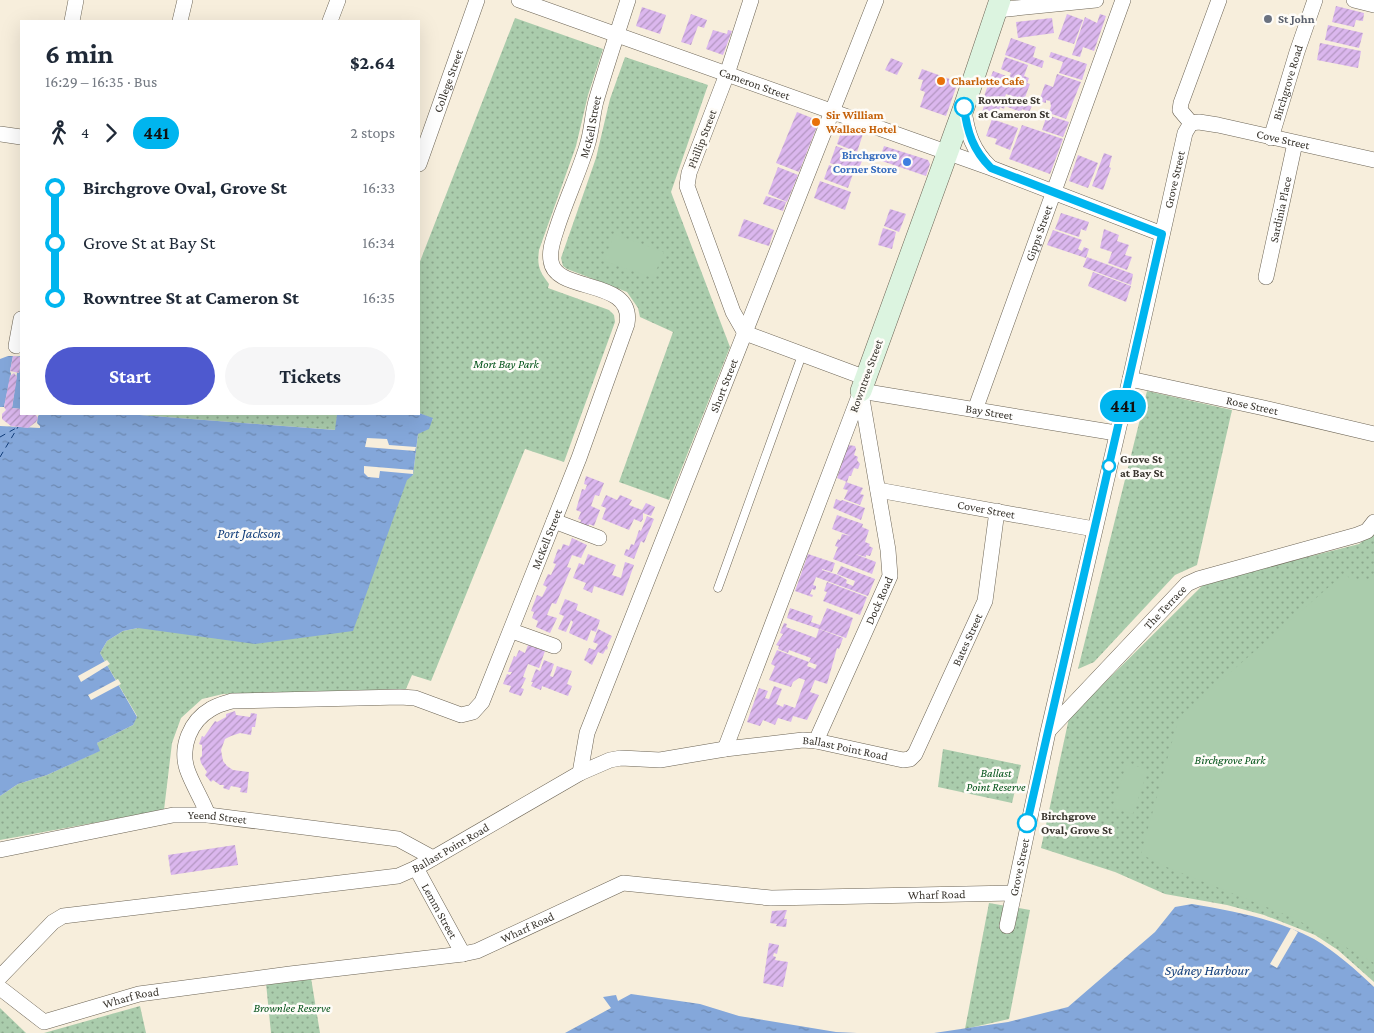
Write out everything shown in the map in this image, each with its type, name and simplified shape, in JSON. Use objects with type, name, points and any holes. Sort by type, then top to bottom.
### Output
[{"type":"street","points":[[72,20],[76,0]]},
{"type":"street","points":[[180,20],[185,0]]},
{"type":"street","points":[[330,20],[338,0]]},
{"type":"street","name":"College Street","points":[[420,161],[477,0]]},
{"type":"street","name":"Cameron Street","points":[[519,0],[991,168],[1162,234]]},
{"type":"street","points":[[617,35],[628,0]]},
{"type":"street","name":"Phillip Street","points":[[745,333],[733,312],[687,186],[689,173],[727,74],[751,0]]},
{"type":"street","name":"Short Street","points":[[580,773],[587,733],[876,0]]},
{"type":"street","points":[[997,3],[1096,0]]},
{"type":"street","name":"Gipps Street","points":[[976,410],[1123,0]]},
{"type":"street","points":[[1191,123],[1180,110],[1181,103],[1219,0]]},
{"type":"street","name":"Birchgrove Road","points":[[1271,138],[1296,52],[1315,0]]},
{"type":"street","points":[[1354,0],[1374,4]]},
{"type":"street","name":"Rowntree Street","points":[[725,749],[863,385],[964,107],[997,3]]},
{"type":"street","name":"McKell Street","points":[[208,815],[187,769],[185,752],[193,726],[211,709],[232,701],[400,697],[415,698],[461,715],[473,712],[482,702],[512,631],[627,324],[629,314],[626,305],[618,297],[565,277],[556,271],[551,263],[550,252],[561,215],[588,145],[596,103],[617,35]]},
{"type":"street","name":"Cameron Street","points":[[964,107],[968,134],[978,154],[991,168]]},
{"type":"street","name":"Cove Street","points":[[1191,123],[1199,122],[1374,160]]},
{"type":"street","name":"Grove Street","points":[[1007,926],[1048,732],[1130,379],[1184,133],[1191,123]]},
{"type":"street","points":[[0,134],[20,137]]},
{"type":"street","name":"Sardinia Place","points":[[1266,277],[1295,143]]},
{"type":"street","points":[[16,346],[20,325]]},
{"type":"street","name":"Bay Street","points":[[745,333],[802,354],[863,385],[976,410],[1116,433]]},
{"type":"street","name":"Rose Street","points":[[1130,379],[1374,434]]},
{"type":"street","name":"Dock Road","points":[[816,740],[890,576],[888,550],[867,433],[863,385]]},
{"type":"street","points":[[848,426],[857,427],[867,433]]},
{"type":"street","name":"Cover Street","points":[[878,490],[1094,529]]},
{"type":"street","name":"Bates Street","points":[[910,759],[915,754],[985,601],[997,511]]},
{"type":"street","points":[[554,521],[599,538]]},
{"type":"street","name":"The Terrace","points":[[1048,732],[1187,584],[1198,579],[1357,535],[1371,525]]},
{"type":"street","points":[[512,631],[554,646]]},
{"type":"street","name":"Ballast Point Road","points":[[0,976],[53,922],[63,916],[398,876],[416,868],[580,773],[610,760],[621,758],[660,760],[725,749],[803,740],[816,740],[904,760],[910,759]]},
{"type":"street","name":"Yeend Street","points":[[0,850],[173,815],[208,815],[398,839],[433,858]]},
{"type":"street","name":"Lemm Street","points":[[416,868],[463,954]]},
{"type":"street","name":"Wharf Road","points":[[0,988],[44,1022],[139,994],[463,954],[477,951],[623,883],[770,898],[1014,893]]},
{"type":"lane","points":[[718,588],[802,354]]},
{"type":"green space","name":"Mort Bay Park","points":[[515,18],[603,49],[588,95],[576,146],[539,250],[538,260],[541,272],[549,284],[548,288],[609,310],[614,315],[615,322],[564,462],[525,449],[431,681],[412,675],[406,689],[223,694],[202,699],[181,718],[172,743],[164,810],[0,840],[0,796],[18,784],[47,775],[99,751],[97,743],[133,725],[137,716],[100,653],[107,641],[123,631],[138,628],[413,475],[418,434],[433,419],[420,413],[420,261]]},
{"type":"green space","points":[[625,57],[708,85],[671,192],[730,347],[669,500],[619,482],[673,332],[640,317],[638,308],[627,292],[567,269],[563,266],[561,258],[596,158],[610,99]]},
{"type":"green space","points":[[614,234],[664,252],[653,278],[604,261]]},
{"type":"green space","points":[[1147,391],[1232,410],[1197,565],[1175,575],[1094,662],[1078,669]]},
{"type":"green space","points":[[140,415],[337,415],[336,430]]},
{"type":"green space","name":"Birchgrove Park","points":[[1374,533],[1374,982],[1338,950],[1315,935],[1264,915],[1227,905],[1165,894],[1115,872],[1041,848],[1069,718],[1205,583],[1359,544]]},
{"type":"green space","points":[[1345,573],[1350,579],[1374,580],[1374,963],[1294,918],[1164,866],[1141,854],[1179,717]]},
{"type":"green space","name":"Ballast Point Reserve","points":[[943,749],[1021,765],[1012,803],[938,787]]},
{"type":"green space","points":[[1127,763],[1148,770],[1133,814],[1112,808]]},
{"type":"green space","points":[[989,903],[1030,910],[1009,1019],[965,1029]]},
{"type":"green space","name":"Brownlee Reserve","points":[[311,978],[320,1033],[271,1033],[266,983]]},
{"type":"green space","points":[[140,1006],[146,1033],[44,1033],[133,1008]]},
{"type":"green space","points":[[0,1008],[26,1033],[0,1033]]},
{"type":"water","name":"Port Jackson","points":[[8,356],[20,356],[20,415],[140,415],[335,430],[337,415],[420,415],[420,413],[433,418],[429,429],[418,434],[413,475],[407,480],[353,631],[255,644],[138,628],[123,631],[107,641],[100,653],[137,717],[133,725],[97,743],[100,751],[47,775],[18,784],[0,796],[0,359]]},
{"type":"water","name":"Sydney Harbour","points":[[1192,904],[1270,921],[1300,932],[1330,949],[1374,987],[1374,1033],[934,1033],[1008,1022],[1068,1007],[1155,932],[1175,907]]},
{"type":"water","points":[[631,994],[700,1004],[739,1016],[836,1032],[857,1033],[565,1033],[611,1008],[603,997],[616,995],[618,1001]]},
{"type":"pier","points":[[13,356],[20,357],[19,373],[17,373],[12,408],[20,409],[20,415],[39,415],[37,423],[40,428],[0,426],[0,407],[4,407]]},
{"type":"pier","points":[[367,438],[387,439],[389,445],[416,447],[415,451],[365,447]]},
{"type":"pier","points":[[364,466],[413,470],[413,474],[380,471],[379,478],[368,477],[364,473]]},
{"type":"pier","points":[[107,660],[110,664],[81,682],[78,676]]},
{"type":"pier","points":[[118,679],[121,684],[91,700],[88,695]]},
{"type":"pier","points":[[1291,928],[1298,932],[1277,968],[1270,964]]},
{"type":"building","points":[[1336,6],[1364,13],[1363,21],[1356,20],[1354,27],[1332,22]]},
{"type":"building","points":[[642,7],[666,15],[660,34],[636,26]]},
{"type":"building","points":[[691,14],[707,20],[704,28],[698,26],[691,45],[681,42]]},
{"type":"building","points":[[1067,14],[1083,20],[1074,44],[1058,39]]},
{"type":"building","points":[[1100,14],[1106,16],[1094,51],[1083,47],[1080,57],[1072,55],[1085,17],[1097,23]]},
{"type":"building","points":[[1052,18],[1054,33],[1018,38],[1016,22]]},
{"type":"building","points":[[1328,25],[1363,33],[1359,48],[1325,40]]},
{"type":"building","points":[[713,30],[727,34],[728,30],[732,31],[723,55],[706,49]]},
{"type":"building","points":[[1011,38],[1036,47],[1033,57],[1044,61],[1042,68],[1005,55]]},
{"type":"building","points":[[1320,43],[1361,51],[1358,68],[1317,60]]},
{"type":"building","points":[[1051,52],[1087,64],[1082,80],[1059,73],[1063,62],[1049,57]]},
{"type":"building","points":[[1005,57],[1028,65],[1024,76],[1029,78],[1027,83],[1030,84],[1024,100],[1006,94],[1005,97],[1032,106],[1029,112],[1022,109],[1021,112],[1005,106],[1004,109],[1000,107],[997,117],[982,112],[985,103],[982,102],[993,71],[1009,77],[1011,73],[1001,69]]},
{"type":"building","points":[[891,58],[903,63],[897,75],[885,70]]},
{"type":"building","points":[[922,69],[958,82],[946,116],[920,107],[925,92],[920,90],[923,80],[918,79]]},
{"type":"building","points":[[1057,74],[1081,82],[1066,119],[1049,113],[1050,101],[1046,100],[1046,103],[1039,101],[1045,84],[1053,87]]},
{"type":"building","points":[[797,112],[817,120],[818,124],[799,172],[776,163]]},
{"type":"building","points":[[1047,115],[1069,122],[1063,137],[1042,130]]},
{"type":"building","points":[[992,119],[1018,128],[1010,150],[995,144],[997,139],[986,136]]},
{"type":"building","points":[[1022,125],[1063,139],[1050,174],[1009,159]]},
{"type":"building","points":[[843,127],[863,134],[857,152],[837,144]]},
{"type":"building","points":[[836,146],[864,156],[857,173],[830,163]]},
{"type":"building","name":"Birchgrove Corner Store","points":[[884,146],[928,160],[930,164],[926,176],[879,160]]},
{"type":"building","points":[[1104,153],[1112,156],[1109,167],[1111,168],[1103,190],[1092,186]]},
{"type":"building","points":[[1078,155],[1098,163],[1088,188],[1069,181]]},
{"type":"building","points":[[829,165],[853,174],[848,188],[824,179]]},
{"type":"building","points":[[778,167],[798,175],[787,202],[768,194]]},
{"type":"building","points":[[820,181],[851,192],[845,210],[814,198]]},
{"type":"building","points":[[766,196],[786,202],[783,211],[763,204]]},
{"type":"building","points":[[890,209],[906,214],[899,232],[884,226]]},
{"type":"building","points":[[1061,213],[1089,222],[1086,231],[1081,229],[1079,237],[1055,229]]},
{"type":"building","points":[[744,219],[774,230],[769,246],[738,236]]},
{"type":"building","points":[[883,228],[896,232],[892,249],[878,245]]},
{"type":"building","points":[[1104,229],[1119,235],[1117,241],[1129,245],[1125,255],[1132,257],[1127,270],[1108,263],[1112,252],[1100,248]]},
{"type":"building","points":[[1053,230],[1082,240],[1078,249],[1082,251],[1084,247],[1089,249],[1086,258],[1047,245]]},
{"type":"building","points":[[1087,257],[1133,274],[1131,285],[1083,267]]},
{"type":"building","points":[[1093,272],[1131,286],[1126,302],[1088,286]]},
{"type":"building","points":[[13,356],[20,357],[19,373],[10,371]]},
{"type":"building","points":[[14,373],[17,377],[12,408],[20,409],[20,415],[36,415],[38,418],[28,428],[11,426],[2,419],[2,414],[6,410],[4,407],[10,376]]},
{"type":"building","points":[[848,445],[855,446],[854,455],[858,457],[857,460],[860,464],[858,469],[854,468],[847,482],[837,478]]},
{"type":"building","points":[[586,476],[604,483],[599,496],[595,495],[591,506],[600,510],[594,526],[589,524],[588,527],[580,524],[581,520],[578,519],[581,512],[576,510],[582,489],[585,490],[587,485],[584,484]]},
{"type":"building","points":[[846,482],[863,488],[860,494],[864,495],[860,505],[844,499],[848,490],[843,489]]},
{"type":"building","points":[[606,495],[617,500],[620,495],[632,500],[629,505],[642,510],[646,503],[655,507],[651,516],[643,513],[641,522],[634,519],[629,530],[602,519],[606,508],[601,506]]},
{"type":"building","points":[[836,499],[865,508],[861,520],[833,508]]},
{"type":"building","points":[[837,515],[863,524],[862,527],[869,530],[865,542],[873,548],[870,556],[866,555],[866,557],[855,554],[876,562],[872,574],[833,559],[838,547],[835,546],[838,539],[840,540],[842,534],[851,536],[832,529]]},
{"type":"building","points":[[647,516],[654,519],[644,543],[641,541],[634,559],[624,555],[626,549],[629,550],[631,544],[634,545],[639,530],[641,531]]},
{"type":"building","points":[[572,538],[587,545],[581,558],[572,555],[567,567],[571,568],[556,604],[552,603],[547,615],[557,618],[550,633],[536,627],[538,621],[532,618],[534,612],[531,611],[537,595],[542,597],[547,587],[543,585],[548,574],[551,575],[556,564],[553,563],[558,549],[561,550],[563,544],[569,546]]},
{"type":"building","points":[[588,554],[616,565],[612,575],[621,578],[625,562],[634,565],[623,596],[594,586],[592,593],[583,589],[586,583],[573,578],[579,563],[584,565]]},
{"type":"building","points":[[808,554],[835,563],[832,572],[822,570],[838,575],[847,580],[846,583],[853,586],[855,581],[837,574],[841,566],[875,579],[868,596],[816,577],[813,585],[816,588],[815,590],[812,589],[810,594],[813,595],[812,597],[795,591]]},
{"type":"building","points":[[827,582],[867,597],[860,615],[823,601],[827,592],[824,591]]},
{"type":"building","points":[[565,599],[578,604],[576,610],[600,620],[596,632],[591,630],[587,641],[569,633],[573,622],[571,620],[566,632],[558,629],[564,616],[559,614]]},
{"type":"building","points":[[790,608],[813,616],[811,622],[820,625],[827,608],[853,618],[846,638],[787,618]]},
{"type":"building","points":[[784,623],[787,624],[786,627],[816,638],[819,629],[843,638],[839,649],[837,648],[827,684],[815,680],[810,692],[819,695],[807,720],[793,716],[791,722],[778,718],[775,725],[763,720],[760,726],[747,722],[759,688],[768,691],[765,698],[769,699],[774,686],[782,689],[776,704],[783,707],[784,704],[795,708],[805,680],[799,678],[793,682],[791,687],[769,680],[775,666],[771,664],[777,650],[809,662],[811,658],[789,650],[788,653],[778,649],[779,646],[776,645],[783,634],[780,633]],"holes":[[[809,662],[817,665],[815,669],[807,666]]]},
{"type":"building","points":[[598,629],[612,636],[607,650],[603,654],[598,652],[592,665],[584,660],[589,648],[595,650],[598,644],[593,642]]},
{"type":"building","points":[[528,645],[545,651],[539,668],[528,664],[523,677],[526,678],[521,688],[524,689],[521,696],[509,692],[511,686],[503,684],[507,674],[510,675],[512,672],[508,672],[514,656],[516,657],[519,650],[525,653]]},
{"type":"building","points":[[544,660],[554,664],[550,676],[553,677],[557,666],[572,671],[567,684],[572,686],[568,696],[542,686],[541,690],[531,686],[536,669],[540,671]]},
{"type":"building","points":[[235,711],[236,715],[250,717],[251,713],[257,714],[255,727],[252,727],[251,735],[240,733],[225,739],[221,750],[223,761],[227,766],[233,770],[249,772],[247,793],[240,792],[241,788],[231,786],[229,790],[223,788],[224,785],[220,785],[213,780],[211,782],[205,775],[207,772],[200,758],[202,756],[202,745],[199,744],[202,736],[204,737],[215,721],[217,722],[226,717],[226,714]]},
{"type":"building","points":[[235,845],[238,865],[171,875],[168,855]]},
{"type":"building","points":[[787,910],[784,919],[787,919],[786,927],[770,923],[772,911]]},
{"type":"building","points":[[769,943],[779,945],[777,954],[774,953],[773,956],[776,957],[775,960],[788,962],[783,987],[763,983]]},
{"type":"ferry route","points":[[0,437],[18,427]]},
{"type":"ferry route","points":[[0,457],[18,427]]},
{"type":"bus line","name":"441","points":[[964,107],[968,134],[982,160],[991,168],[1162,234],[1027,823]]},
{"type":"place","name":"St John","points":[[1268,19]]},
{"type":"place","name":"Charlotte Cafe","points":[[941,81]]},
{"type":"place","name":"Rowntree St at Cameron St","points":[[964,107]]},
{"type":"place","name":"Sir William Wallace Hotel","points":[[816,122]]},
{"type":"place","name":"Birchgrove Corner Store","points":[[907,162]]},
{"type":"place","name":"Grove St at Bay St","points":[[1109,466]]},
{"type":"place","name":"Birchgrove Oval, Grove St","points":[[1027,823]]}]
